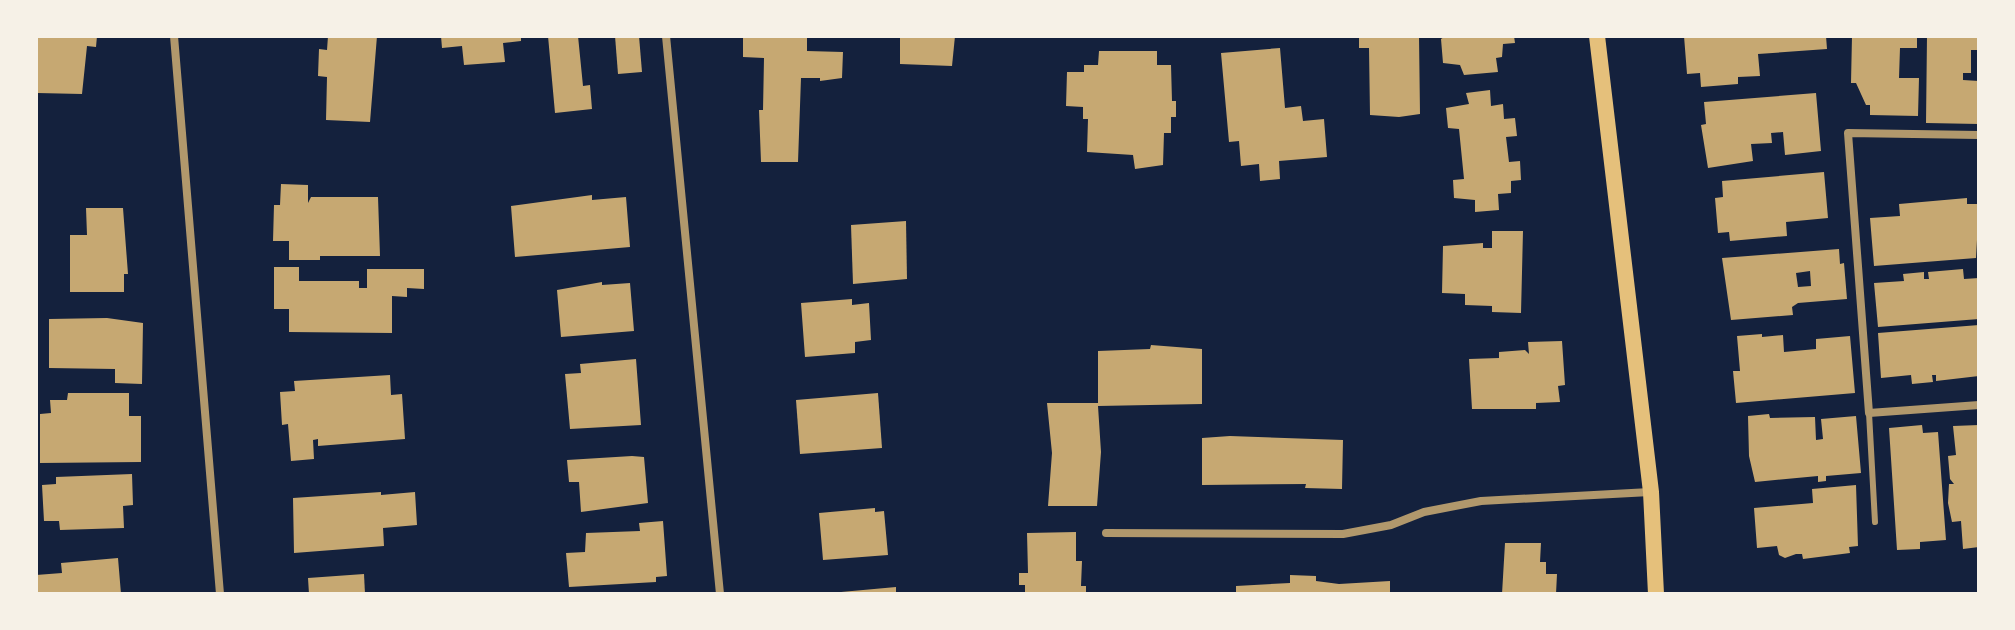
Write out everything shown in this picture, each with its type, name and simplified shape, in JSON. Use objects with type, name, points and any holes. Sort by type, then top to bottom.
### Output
[{"type":"main road","points":[[1597,36],[1651,492],[1656,594]]},
{"type":"street","points":[[174,36],[220,594]]},
{"type":"street","points":[[666,36],[720,594]]},
{"type":"street","points":[[1979,135],[1848,133],[1869,413],[1979,405]]},
{"type":"street","points":[[1106,533],[1343,534],[1391,525],[1424,512],[1481,501],[1651,492]]},
{"type":"lane","points":[[1869,413],[1875,522]]},
{"type":"building","points":[[38,36],[97,36],[96,47],[87,46],[82,94],[37,93]]},
{"type":"building","points":[[328,36],[377,36],[370,122],[326,120],[327,77],[318,76],[319,49],[327,50]]},
{"type":"building","points":[[441,36],[521,36],[521,41],[503,43],[505,62],[464,65],[462,46],[442,48]]},
{"type":"building","points":[[548,36],[578,36],[583,86],[590,85],[592,109],[555,113]]},
{"type":"building","points":[[615,36],[639,36],[642,72],[618,74]]},
{"type":"building","points":[[743,36],[807,36],[807,51],[843,52],[842,78],[820,81],[820,78],[801,78],[798,162],[761,162],[759,110],[763,110],[764,58],[743,57]]},
{"type":"building","points":[[900,36],[955,36],[952,66],[900,64]]},
{"type":"building","points":[[1359,36],[1419,36],[1420,114],[1399,117],[1370,115],[1369,48],[1359,48]]},
{"type":"building","points":[[1514,36],[1515,43],[1503,44],[1502,57],[1496,58],[1498,72],[1464,75],[1460,65],[1443,63],[1441,39],[1444,37]]},
{"type":"building","points":[[1684,36],[1826,36],[1827,49],[1758,54],[1760,76],[1738,77],[1738,84],[1701,87],[1700,73],[1687,74]]},
{"type":"building","points":[[1852,36],[1917,36],[1917,48],[1900,48],[1899,78],[1919,78],[1918,116],[1870,115],[1870,105],[1866,105],[1856,83],[1851,83]]},
{"type":"building","points":[[1927,36],[1979,36],[1979,50],[1971,50],[1971,73],[1963,73],[1963,80],[1979,81],[1979,124],[1926,123]]},
{"type":"building","points":[[1280,48],[1285,108],[1301,106],[1303,121],[1324,119],[1327,157],[1279,161],[1280,179],[1260,181],[1259,164],[1241,166],[1239,141],[1229,142],[1221,53]]},
{"type":"building","points":[[1099,51],[1157,51],[1157,65],[1171,65],[1172,101],[1176,101],[1176,117],[1171,117],[1171,133],[1164,133],[1163,165],[1135,169],[1133,155],[1087,152],[1088,119],[1083,119],[1083,107],[1066,106],[1067,72],[1084,72],[1084,65],[1098,65]]},
{"type":"building","points":[[1490,90],[1491,106],[1503,104],[1504,119],[1515,118],[1517,136],[1506,137],[1509,162],[1520,161],[1521,180],[1511,181],[1511,193],[1498,194],[1499,210],[1475,212],[1475,200],[1454,198],[1453,180],[1464,179],[1459,129],[1448,128],[1446,108],[1469,104],[1466,93]]},
{"type":"building","points":[[1816,93],[1821,151],[1785,155],[1783,132],[1771,133],[1772,143],[1751,144],[1753,161],[1708,168],[1701,125],[1706,124],[1704,102]]},
{"type":"building","points":[[1824,172],[1828,218],[1786,222],[1787,236],[1730,241],[1729,232],[1718,233],[1715,198],[1723,197],[1722,181]]},
{"type":"building","points":[[281,184],[308,185],[308,203],[311,197],[378,197],[380,256],[320,256],[320,260],[289,260],[289,241],[273,241],[274,205],[280,205]]},
{"type":"building","points":[[592,195],[592,200],[626,197],[630,247],[515,257],[511,206]]},
{"type":"building","points":[[1967,198],[1967,204],[1979,204],[1976,258],[1874,266],[1870,218],[1900,216],[1899,204]]},
{"type":"building","points":[[86,208],[123,208],[128,274],[124,274],[124,292],[70,292],[70,235],[87,235]]},
{"type":"building","points":[[906,221],[907,279],[853,284],[851,225]]},
{"type":"building","points":[[1492,231],[1523,231],[1521,313],[1492,312],[1492,306],[1465,305],[1465,294],[1442,293],[1443,246],[1483,243],[1483,248],[1492,248]]},
{"type":"building","points":[[1839,249],[1840,264],[1844,263],[1847,299],[1798,303],[1792,307],[1793,315],[1731,320],[1722,258]],"holes":[[[1810,271],[1811,286],[1798,287],[1796,273]]]},
{"type":"building","points":[[274,267],[299,267],[299,281],[359,281],[359,288],[367,288],[367,269],[424,269],[424,289],[407,288],[407,297],[392,296],[392,333],[289,332],[289,309],[274,309]]},
{"type":"building","points":[[1963,269],[1964,279],[1979,278],[1979,319],[1878,327],[1874,283],[1904,281],[1903,274],[1924,272],[1924,279],[1929,279],[1928,272]]},
{"type":"building","points":[[602,282],[602,285],[630,283],[634,331],[561,337],[557,290]]},
{"type":"building","points":[[852,299],[852,305],[869,303],[871,340],[855,342],[855,353],[805,357],[801,303]]},
{"type":"building","points":[[107,318],[143,323],[142,384],[115,383],[115,369],[49,368],[49,319]]},
{"type":"building","points":[[1979,325],[1979,376],[1936,381],[1936,375],[1932,375],[1933,382],[1912,384],[1911,375],[1881,378],[1878,333]]},
{"type":"building","points":[[1762,334],[1762,337],[1783,335],[1784,352],[1816,349],[1816,339],[1850,336],[1855,393],[1736,403],[1733,371],[1740,371],[1737,336]]},
{"type":"building","points":[[1562,341],[1565,385],[1558,386],[1560,402],[1536,403],[1536,409],[1472,409],[1469,359],[1499,358],[1499,352],[1525,350],[1529,354],[1528,342]]},
{"type":"building","points":[[1151,345],[1202,349],[1202,404],[1098,406],[1101,452],[1097,506],[1048,506],[1052,453],[1047,403],[1098,403],[1098,351],[1150,349]]},
{"type":"building","points":[[636,359],[641,425],[570,429],[565,374],[581,373],[580,364]]},
{"type":"building","points":[[390,375],[391,395],[402,394],[405,439],[318,446],[318,439],[313,440],[314,459],[291,461],[288,424],[282,425],[280,392],[295,391],[294,381]]},
{"type":"building","points":[[68,393],[129,393],[129,416],[141,416],[141,462],[40,463],[40,414],[51,413],[50,400],[67,400]]},
{"type":"building","points":[[878,393],[882,448],[800,454],[796,400]]},
{"type":"building","points":[[1769,414],[1770,418],[1815,417],[1816,440],[1823,439],[1821,419],[1856,416],[1861,473],[1826,476],[1826,481],[1818,482],[1818,476],[1755,482],[1749,456],[1748,416]]},
{"type":"building","points":[[1922,425],[1923,433],[1938,432],[1946,540],[1920,542],[1920,549],[1897,550],[1889,428]]},
{"type":"building","points":[[1979,425],[1979,547],[1963,549],[1961,521],[1952,522],[1948,503],[1949,484],[1954,484],[1950,479],[1948,456],[1956,455],[1953,426]]},
{"type":"building","points":[[1202,438],[1343,440],[1342,489],[1305,488],[1306,484],[1202,485]]},
{"type":"building","points":[[644,457],[648,503],[581,512],[579,482],[569,482],[567,460]]},
{"type":"building","points":[[132,474],[133,505],[123,506],[124,528],[60,530],[59,521],[44,521],[42,485],[56,484],[56,477]]},
{"type":"building","points":[[1856,485],[1858,546],[1849,547],[1850,553],[1803,559],[1802,554],[1785,558],[1779,555],[1777,546],[1757,548],[1754,508],[1813,503],[1812,489]]},
{"type":"building","points":[[381,492],[381,495],[415,492],[417,525],[383,528],[384,546],[294,553],[293,498]]},
{"type":"building","points":[[875,508],[875,512],[884,511],[888,555],[823,560],[819,513]]},
{"type":"building","points":[[663,521],[667,576],[656,577],[656,582],[569,587],[566,553],[585,552],[586,533],[640,531],[639,523]]},
{"type":"building","points":[[1076,532],[1076,561],[1082,561],[1081,586],[1086,586],[1086,594],[1025,594],[1025,585],[1019,585],[1019,573],[1028,573],[1027,533]]},
{"type":"building","points":[[1505,543],[1541,543],[1540,562],[1546,562],[1546,574],[1557,574],[1556,594],[1502,594]]},
{"type":"building","points":[[118,558],[121,594],[36,594],[36,575],[62,573],[61,563]]},
{"type":"building","points":[[364,574],[365,594],[309,594],[308,578]]},
{"type":"building","points":[[1290,575],[1316,576],[1316,581],[1339,584],[1390,581],[1390,594],[1236,594],[1236,586],[1290,583]]},
{"type":"building","points":[[896,587],[896,594],[841,592]]}]
